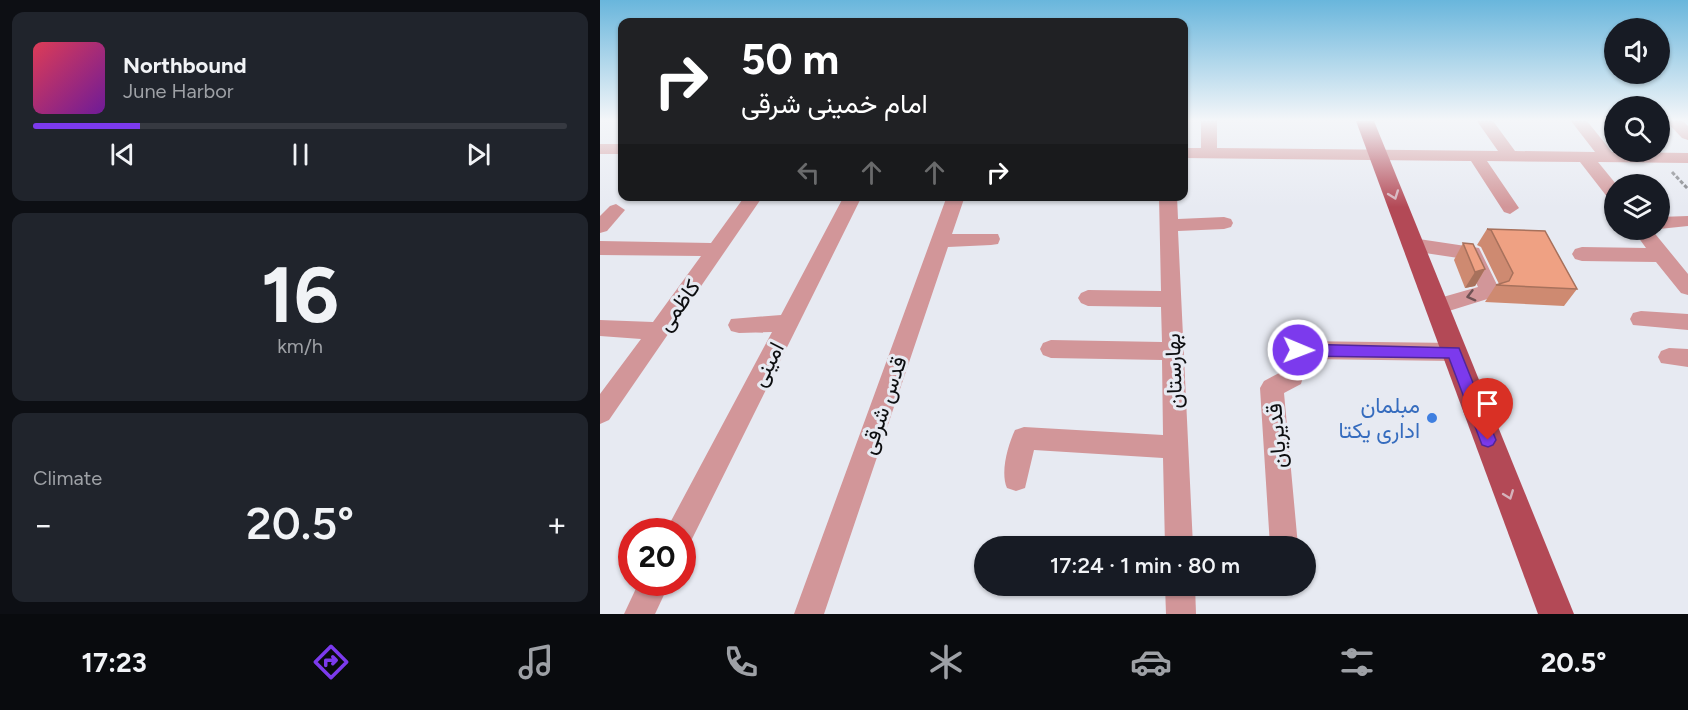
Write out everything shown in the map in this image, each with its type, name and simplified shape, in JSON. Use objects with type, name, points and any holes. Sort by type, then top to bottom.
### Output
[{"type":"main road","points":[[1376,150],[1556,614]]},
{"type":"street","points":[[1505,150],[1510,156]]},
{"type":"street","points":[[1188,153],[1604,157]]},
{"type":"street","points":[[1475,155],[1510,208]]},
{"type":"street","points":[[1585,157],[1604,181]]},
{"type":"street","points":[[1670,158],[1688,158]]},
{"type":"street","name":"کاظمی","points":[[600,413],[751,201]]},
{"type":"street","name":"امینی","points":[[688,518],[850,201]]},
{"type":"street","name":"قدس شرقی","points":[[810,614],[954,201]]},
{"type":"street","name":"بهارستان","points":[[1168,201],[1179,536]]},
{"type":"street","points":[[600,227],[616,210]]},
{"type":"street","points":[[1670,223],[1685,222]]},
{"type":"street","points":[[1169,225],[1224,223]]},
{"type":"street","points":[[941,241],[990,239]]},
{"type":"street","points":[[1650,240],[1685,281]]},
{"type":"street","points":[[1412,245],[1472,253],[1490,291],[1437,307]]},
{"type":"street","points":[[600,248],[717,250]]},
{"type":"street","points":[[1582,254],[1663,255]]},
{"type":"street","points":[[1088,298],[1171,299]]},
{"type":"street","points":[[1641,319],[1688,322]]},
{"type":"street","points":[[740,325],[788,323]]},
{"type":"street","points":[[600,328],[659,331]]},
{"type":"street","points":[[1050,349],[1173,351]]},
{"type":"street","name":"قدیریان","points":[[1283,536],[1272,388],[1293,377],[1298,350],[1454,352]]},
{"type":"street","points":[[1016,478],[1024,438],[1176,447]]},
{"type":"street","points":[[639,614],[648,596]]},
{"type":"street","points":[[1180,596],[1181,614]]},
{"type":"building","points":[[1487,229],[1545,231],[1577,289],[1496,285],[1509,281],[1513,273],[1491,230]]},
{"type":"building","points":[[1463,243],[1473,244],[1485,269],[1475,272]]},
{"type":"place","name":"مبلمان اداری یکتا","points":[[1432,418]]},
{"type":"route","points":[[1298,350],[1454,352],[1488,440]]}]
